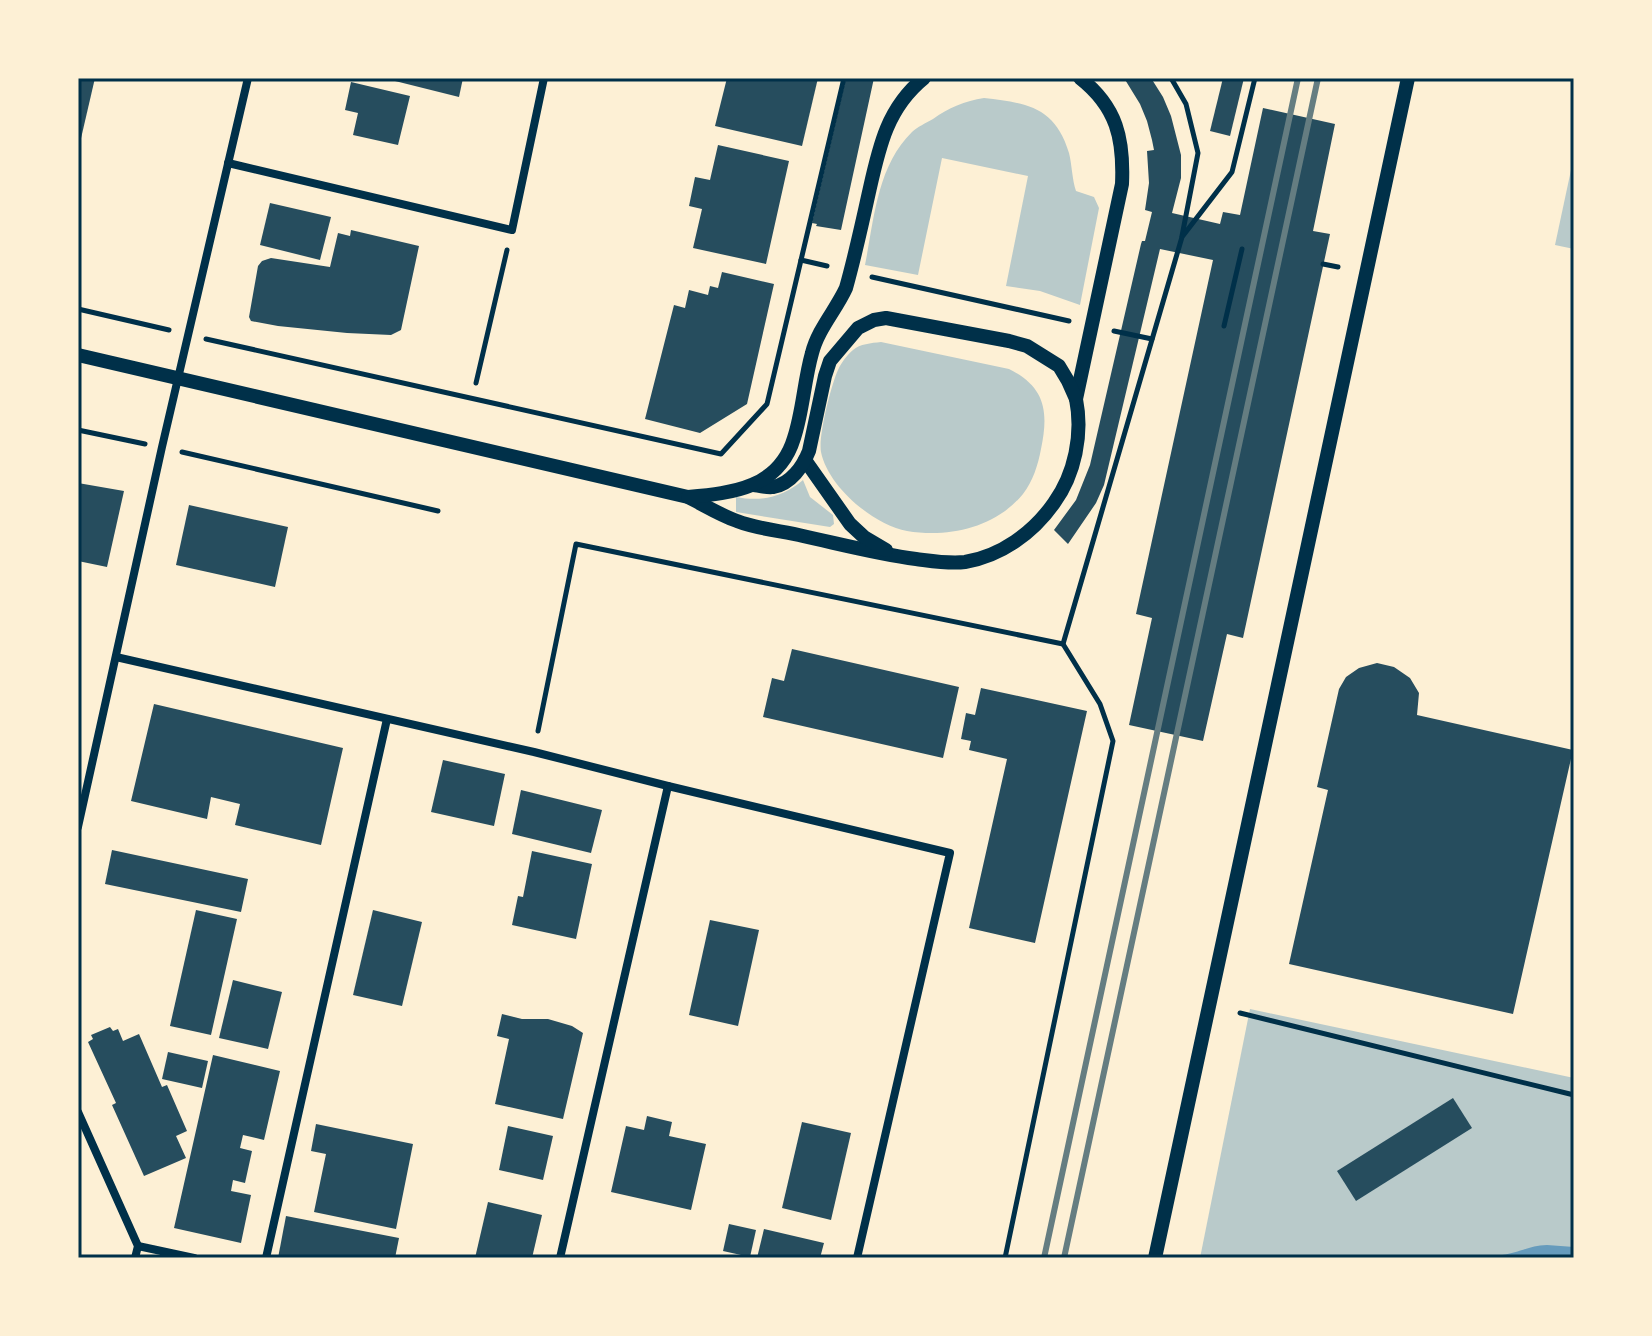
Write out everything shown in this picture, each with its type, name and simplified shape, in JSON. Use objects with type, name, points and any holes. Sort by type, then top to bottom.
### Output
[{"type":"street","points":[[78,827],[248,78]]},
{"type":"street","points":[[228,163],[512,230],[544,78]]},
{"type":"street","points":[[688,497],[719,494],[753,485],[768,477],[788,455],[812,352],[819,334],[842,299],[851,272],[880,144],[889,121],[902,101],[924,78]]},
{"type":"street","points":[[1076,399],[1122,184],[1123,162],[1114,119],[1093,88],[1080,78]]},
{"type":"street","points":[[1155,1258],[1408,78]]},
{"type":"street","points":[[78,355],[688,497],[738,522],[941,563],[989,556],[1025,535],[1048,512],[1070,475],[1079,429],[1076,399],[1059,366],[1027,346],[886,318],[874,320],[858,328],[830,361],[809,451],[795,474],[773,487],[753,485]]},
{"type":"street","points":[[805,460],[850,524],[864,537],[897,556]]},
{"type":"street","points":[[116,657],[534,752],[950,853],[857,1258]]},
{"type":"street","points":[[266,1258],[387,719]]},
{"type":"street","points":[[560,1258],[668,786]]},
{"type":"street","points":[[78,1112],[138,1246],[135,1258]]},
{"type":"street","points":[[138,1246],[194,1258]]},
{"type":"path","points":[[78,309],[721,454],[767,404],[844,78]]},
{"type":"path","points":[[1063,644],[1182,237],[1198,153],[1186,104],[1171,78]]},
{"type":"path","points":[[1182,237],[1232,172],[1255,78]]},
{"type":"path","points":[[476,383],[512,230]]},
{"type":"path","points":[[1224,326],[1242,249]]},
{"type":"path","points":[[801,260],[1152,339]]},
{"type":"path","points":[[1323,264],[1338,267]]},
{"type":"path","points":[[78,430],[438,511]]},
{"type":"path","points":[[534,752],[576,544],[1063,644],[1100,704],[1113,741],[1005,1258]]},
{"type":"path","points":[[1240,1013],[1574,1095]]},
{"type":"shaded area","points":[[984,98],[1026,105],[1047,116],[1063,137],[1076,191],[1094,197],[1099,208],[1080,305],[1040,291],[1006,286],[1028,176],[942,158],[918,275],[865,265],[884,177],[900,146],[914,130],[945,112]]},
{"type":"shaded area","points":[[1574,156],[1574,249],[1555,245]]},
{"type":"shaded area","points":[[881,342],[1009,369],[1037,392],[1044,412],[1041,449],[1030,484],[1012,506],[970,528],[923,533],[907,531],[881,521],[843,491],[825,465],[821,452],[826,411],[842,362],[862,345]]},
{"type":"shaded area","points":[[803,480],[810,497],[833,515],[834,524],[830,527],[736,512],[736,497],[772,497],[788,491]]},
{"type":"shaded area","points":[[1250,1009],[1574,1078],[1574,1258],[1200,1258]]},
{"type":"water","points":[[1547,1245],[1574,1247],[1574,1258],[1500,1258],[1502,1255]]},
{"type":"building","points":[[78,78],[95,78],[79,147],[78,147]]},
{"type":"building","points":[[383,78],[463,78],[459,97]]},
{"type":"building","points":[[727,78],[818,78],[802,146],[715,126]]},
{"type":"building","points":[[846,78],[874,78],[841,230],[812,223]]},
{"type":"building","points":[[1124,78],[1151,78],[1171,116],[1181,155],[1181,178],[1172,213],[1220,224],[1223,212],[1240,215],[1263,108],[1335,124],[1313,231],[1330,234],[1243,638],[1227,634],[1203,741],[1129,725],[1152,618],[1136,614],[1213,260],[1160,249],[1104,485],[1096,503],[1068,544],[1054,530],[1076,500],[1090,465],[1141,244],[1145,241],[1152,212],[1145,210],[1149,183],[1147,151],[1154,150],[1152,140],[1140,104]]},
{"type":"building","points":[[1223,78],[1244,78],[1230,136],[1210,131]]},
{"type":"building","points":[[351,82],[410,96],[398,145],[353,135],[358,113],[345,110]]},
{"type":"building","points":[[718,145],[789,161],[766,264],[693,248],[702,209],[689,206],[695,177],[710,180]]},
{"type":"building","points":[[270,203],[331,217],[320,260],[260,245]]},
{"type":"building","points":[[351,230],[419,246],[401,330],[391,335],[347,333],[251,321],[249,317],[258,266],[262,261],[271,258],[330,267],[338,233],[350,236]]},
{"type":"building","points":[[722,272],[774,284],[747,404],[700,433],[645,419],[674,305],[685,308],[689,290],[708,295],[710,286],[718,288]]},
{"type":"building","points":[[78,483],[124,491],[107,567],[78,561]]},
{"type":"building","points":[[189,505],[288,527],[275,587],[176,565]]},
{"type":"building","points":[[792,649],[959,687],[943,758],[763,717],[772,678],[784,681]]},
{"type":"building","points":[[1377,663],[1394,667],[1410,678],[1419,693],[1417,715],[1573,750],[1513,1014],[1289,964],[1328,790],[1317,787],[1339,689],[1346,677],[1359,668]]},
{"type":"building","points":[[981,688],[1087,711],[1035,943],[969,928],[1007,759],[969,750],[971,741],[961,739],[966,713],[975,715]]},
{"type":"building","points":[[154,704],[343,748],[321,845],[235,825],[240,804],[211,797],[207,819],[131,801]]},
{"type":"building","points":[[443,760],[505,774],[494,826],[431,812]]},
{"type":"building","points":[[521,790],[602,810],[591,853],[512,834]]},
{"type":"building","points":[[112,850],[248,879],[241,912],[105,884]]},
{"type":"building","points":[[532,851],[592,864],[576,939],[512,925],[518,896],[523,897]]},
{"type":"building","points":[[196,910],[237,919],[211,1035],[170,1026]]},
{"type":"building","points":[[373,910],[422,922],[402,1006],[353,995]]},
{"type":"building","points":[[710,920],[759,930],[738,1026],[689,1015]]},
{"type":"building","points":[[233,980],[282,992],[268,1049],[219,1038]]},
{"type":"building","points":[[502,1014],[522,1019],[548,1019],[572,1026],[583,1033],[563,1119],[495,1104],[509,1039],[497,1036]]},
{"type":"building","points":[[110,1027],[113,1031],[118,1029],[123,1041],[139,1034],[162,1087],[167,1085],[187,1131],[176,1136],[186,1158],[144,1176],[88,1042],[93,1039],[91,1035]]},
{"type":"building","points":[[168,1052],[208,1061],[202,1088],[162,1079]]},
{"type":"building","points":[[213,1055],[280,1071],[264,1140],[243,1135],[240,1148],[252,1151],[245,1183],[233,1180],[231,1191],[251,1195],[241,1243],[174,1228]]},
{"type":"building","points":[[1453,1098],[1472,1128],[1356,1201],[1337,1171]]},
{"type":"building","points":[[647,1116],[672,1122],[669,1136],[706,1144],[691,1210],[611,1192],[626,1126],[644,1130]]},
{"type":"building","points":[[802,1122],[851,1133],[831,1220],[782,1208]]},
{"type":"building","points":[[316,1124],[413,1144],[396,1229],[314,1212],[326,1154],[311,1151]]},
{"type":"building","points":[[508,1126],[553,1136],[543,1180],[499,1170]]},
{"type":"building","points":[[488,1202],[542,1215],[532,1258],[475,1258]]},
{"type":"building","points":[[286,1216],[399,1238],[395,1258],[278,1258]]},
{"type":"building","points":[[729,1224],[756,1230],[750,1257],[723,1251]]},
{"type":"building","points":[[764,1229],[824,1243],[820,1258],[757,1258]]},
{"type":"railway","points":[[1044,1258],[1298,78]]},
{"type":"railway","points":[[1064,1258],[1318,78]]}]
